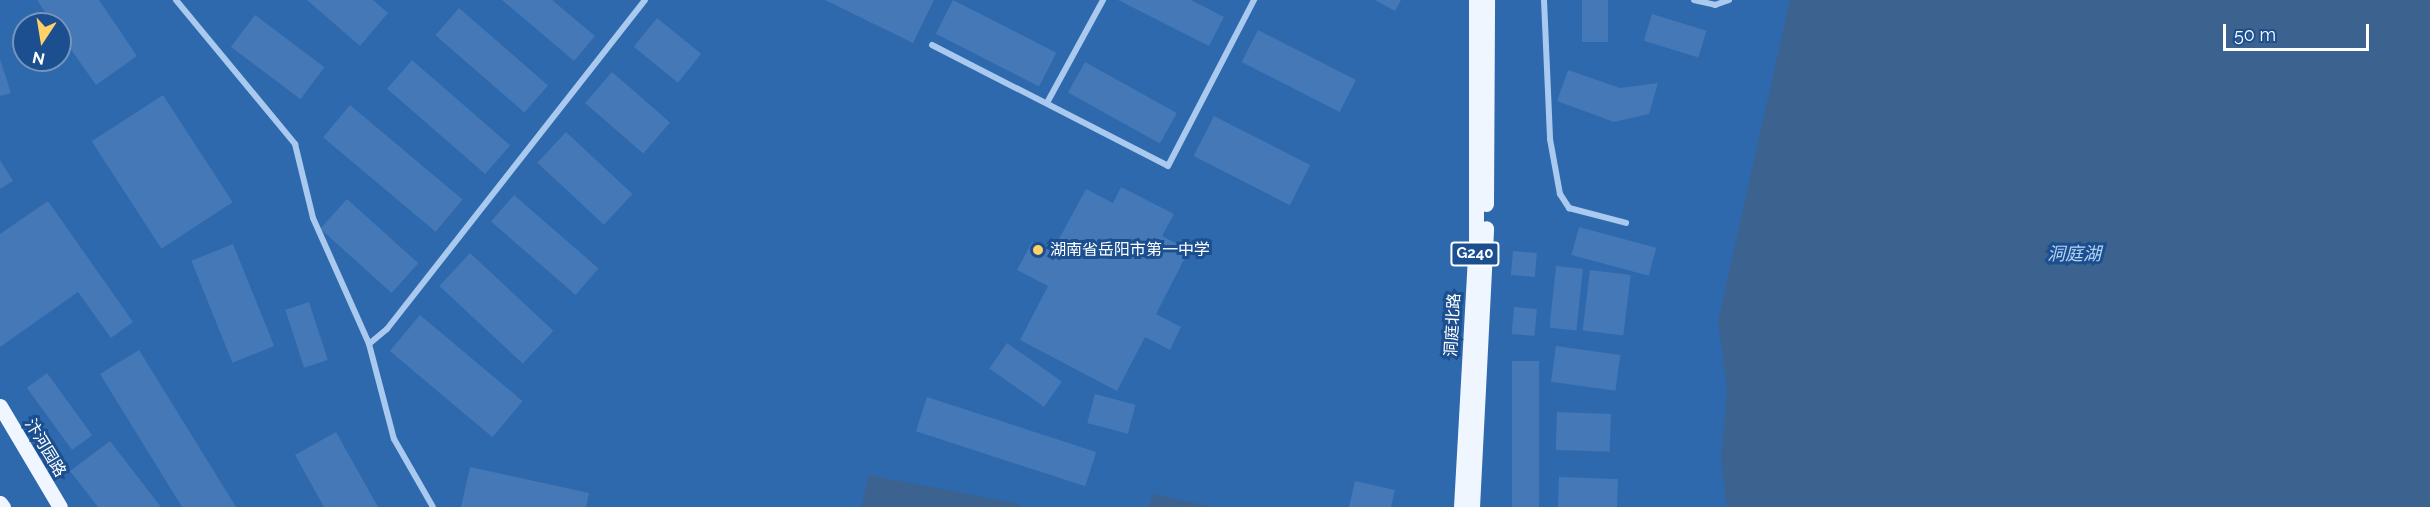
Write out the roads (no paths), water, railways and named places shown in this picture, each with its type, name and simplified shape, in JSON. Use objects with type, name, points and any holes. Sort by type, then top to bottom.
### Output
[{"type":"main road","name":"洞庭北路","points":[[1461,507],[1476,242],[1476,0]]},
{"type":"main road","name":"洞庭北路","points":[[1472,507],[1486,269],[1487,0]]},
{"type":"main road","name":"汴河园路","points":[[0,406],[60,507]]},
{"type":"main road","points":[[0,502],[3,507]]},
{"type":"street","points":[[176,0],[295,144],[313,218],[369,344],[394,439],[433,507]]},
{"type":"street","points":[[369,344],[387,329],[645,0]]},
{"type":"street","points":[[1048,101],[1103,0]]},
{"type":"street","points":[[932,45],[1048,101],[1168,166],[1254,0]]},
{"type":"street","points":[[1544,0],[1550,139],[1560,194],[1569,208],[1626,223]]},
{"type":"street","points":[[1694,0],[1715,5],[1729,0]]},
{"type":"water","name":"洞庭湖","points":[[1790,0],[2430,0],[2430,507],[1727,507],[1721,459],[1727,388],[1718,321]]},
{"type":"water","points":[[868,475],[1020,504],[1019,507],[862,507]]},
{"type":"water","points":[[1153,494],[1212,507],[1149,507]]},
{"type":"place","name":"湖南省岳阳市第一中学","points":[[1038,250]]}]
